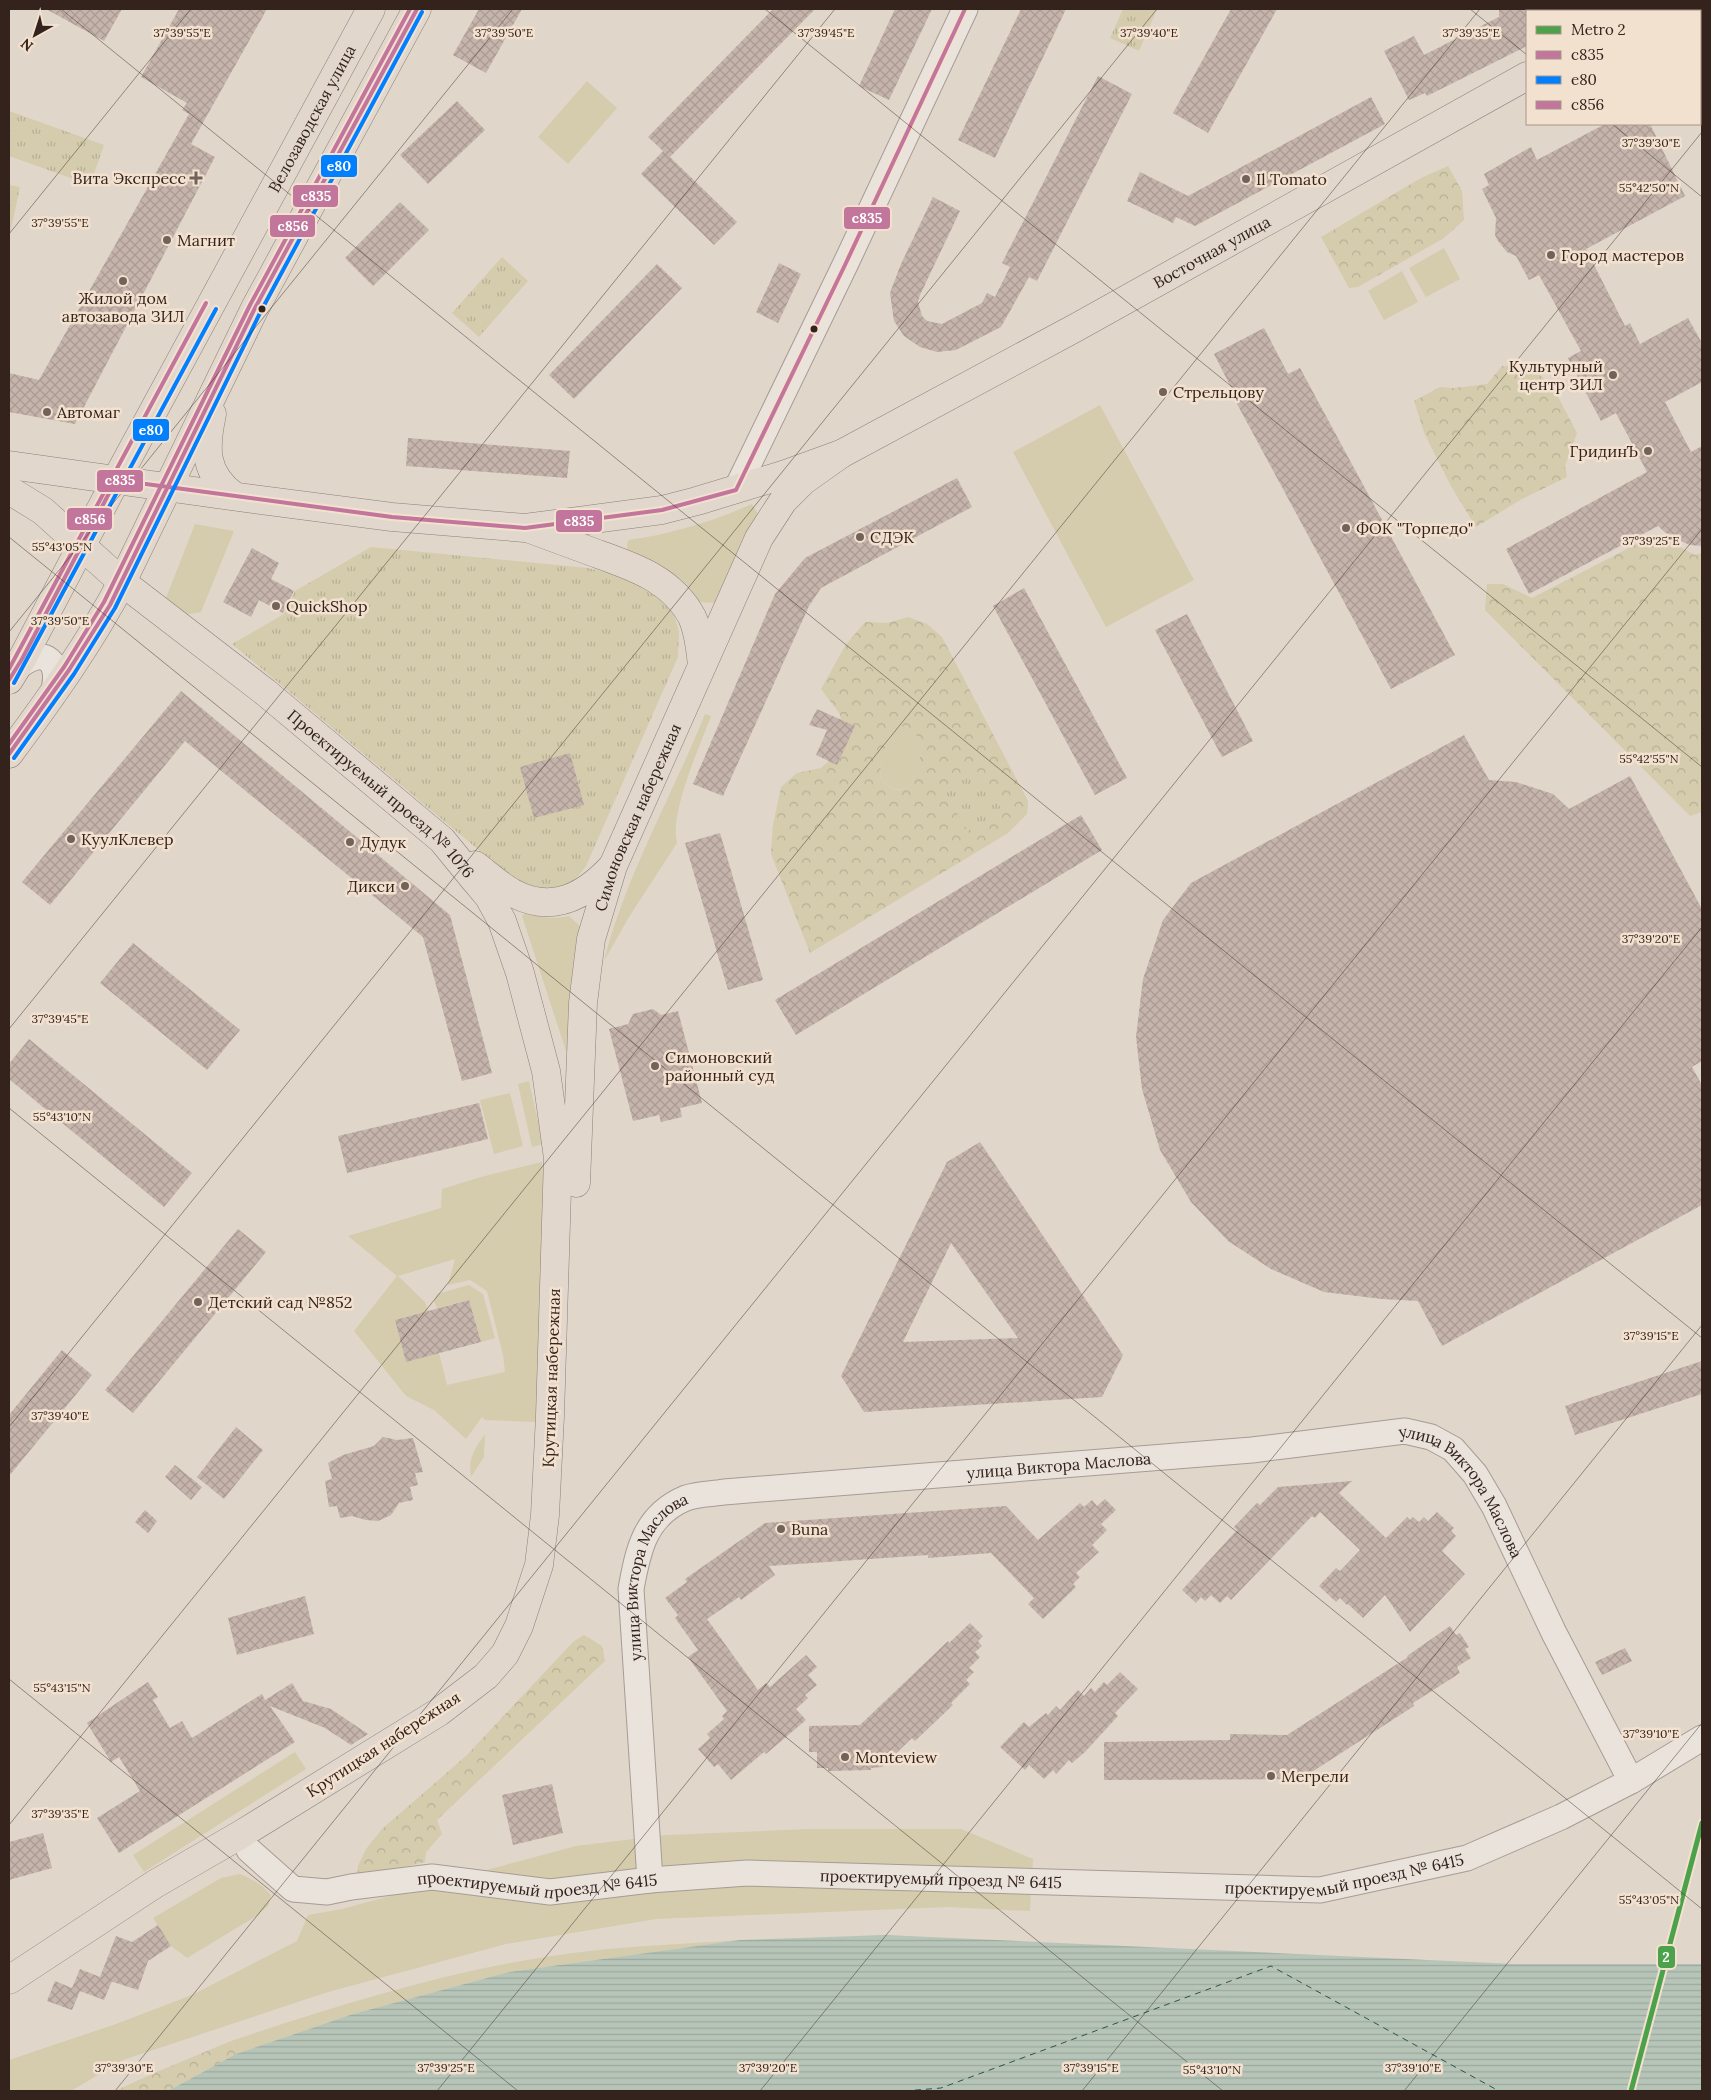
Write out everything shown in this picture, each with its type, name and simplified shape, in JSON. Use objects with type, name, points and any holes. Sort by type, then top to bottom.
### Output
[{"type":"main road","name":"Велозаводская улица","points":[[12,675],[371,9]]},
{"type":"main road","points":[[9,754],[52,696],[101,623],[254,308],[417,9]]},
{"type":"main road","name":"Восточная улица","points":[[783,501],[803,482],[841,454],[1077,327],[1526,77]]},
{"type":"main road","points":[[216,388],[206,443],[208,463],[225,490],[234,496]]},
{"type":"main road","name":"Восточная улица","points":[[9,464],[392,517],[525,528],[662,510],[736,490],[841,454]]},
{"type":"main road","name":"Проектируемый проезд № 1076","points":[[9,490],[43,511],[122,582],[265,692],[442,840],[489,897],[502,921],[520,973],[546,1072]]},
{"type":"main road","name":"Симоновская набережная","points":[[576,1156],[583,1003],[588,957],[613,866],[759,538],[783,501]]},
{"type":"main road","points":[[525,528],[640,569],[661,582],[678,596],[692,618],[699,641],[702,665]]},
{"type":"main road","points":[[442,840],[512,892],[535,902],[561,901],[581,894],[598,883],[613,866]]},
{"type":"main road","name":"Крутицкая набережная","points":[[9,1995],[163,1898],[439,1712],[486,1676],[505,1654],[519,1626],[539,1565],[550,1416],[558,1158],[546,1072]]},
{"type":"main road","name":"Крутицкая набережная","points":[[9,1980],[154,1884],[245,1842],[452,1723],[498,1687],[519,1662],[535,1631],[556,1571],[568,1420],[576,1156]]},
{"type":"street","points":[[736,490],[845,265],[965,9]]},
{"type":"street","points":[[12,675],[31,658],[39,656],[47,658],[54,666],[57,674],[52,696]]},
{"type":"street","name":"улица Виктора Маслова","points":[[650,1880],[631,1589],[637,1553],[649,1529],[665,1509],[688,1498],[724,1492],[1252,1450],[1405,1431],[1431,1437],[1453,1449],[1475,1474],[1489,1498],[1554,1633],[1631,1781]]},
{"type":"street","name":"проектируемый проезд № 6415","points":[[245,1842],[293,1890],[328,1892],[351,1887],[432,1877],[550,1892],[650,1880],[747,1873],[1320,1890],[1467,1858],[1561,1817],[1631,1781],[1702,1738]]},
{"type":"green space","points":[[1123,9],[1157,9],[1139,51],[1110,38]]},
{"type":"green space","points":[[587,81],[617,108],[568,164],[538,137]]},
{"type":"green space","points":[[9,111],[104,145],[90,185],[9,156]]},
{"type":"green space","points":[[1448,166],[1462,191],[1464,220],[1444,238],[1358,287],[1349,288],[1321,237],[1421,178]]},
{"type":"green space","points":[[9,185],[20,187],[10,234],[9,234]]},
{"type":"green space","points":[[1444,248],[1460,279],[1426,297],[1409,268]]},
{"type":"green space","points":[[502,257],[528,281],[479,337],[452,313]]},
{"type":"green space","points":[[1402,271],[1418,302],[1384,320],[1368,291]]},
{"type":"green space","points":[[1502,366],[1535,369],[1556,393],[1577,433],[1565,466],[1567,477],[1522,499],[1476,527],[1452,488],[1425,435],[1414,401],[1440,387],[1454,388],[1487,384]]},
{"type":"green space","points":[[1100,405],[1194,580],[1106,627],[1013,452]]},
{"type":"green space","points":[[752,504],[758,514],[744,536],[717,603],[699,602],[693,592],[678,577],[658,566],[626,555],[628,540],[691,526]]},
{"type":"green space","points":[[195,524],[234,531],[201,612],[185,615],[166,598]]},
{"type":"green space","points":[[1656,534],[1695,555],[1702,553],[1702,812],[1690,816],[1485,610],[1487,584],[1503,584],[1532,598]]},
{"type":"green space","points":[[371,547],[588,568],[638,580],[673,610],[679,632],[678,657],[586,866],[574,881],[568,885],[562,888],[529,892],[232,644],[284,614],[295,591]]},
{"type":"green space","points":[[908,617],[927,624],[942,637],[1028,801],[1027,814],[1008,833],[810,953],[771,854],[773,825],[781,787],[797,773],[821,768],[835,755],[845,740],[840,714],[821,689],[845,646],[865,622],[887,623]],"holes":[[[905,726],[912,729],[923,744],[918,768],[910,786],[901,790],[892,788],[884,782],[880,774],[887,741],[891,733],[899,727]]]},
{"type":"green space","points":[[705,714],[711,716],[681,798],[677,815],[677,843],[629,917],[604,961],[624,898]]},
{"type":"green space","points":[[905,726],[913,729],[923,744],[913,782],[906,788],[897,789],[884,782],[880,774],[889,736],[899,727]]},
{"type":"green space","points":[[977,771],[1004,813],[970,834],[943,791]]},
{"type":"green space","points":[[527,911],[548,918],[569,916],[583,929],[575,1050],[566,1051],[522,916]]},
{"type":"green space","points":[[529,1081],[543,1144],[532,1147],[518,1084]]},
{"type":"green space","points":[[510,1093],[523,1146],[494,1154],[480,1100]]},
{"type":"green space","points":[[542,1162],[544,1188],[537,1422],[485,1420],[482,1417],[466,1439],[434,1410],[406,1396],[354,1331],[397,1276],[348,1236],[441,1208],[442,1189]],"holes":[[[455,1259],[448,1285],[470,1280],[487,1291],[503,1355],[505,1372],[447,1385],[439,1353],[406,1362],[395,1320],[428,1311],[425,1302],[398,1276]]]},
{"type":"green space","points":[[469,1285],[483,1294],[495,1338],[481,1342],[469,1300],[437,1308],[434,1301],[437,1294]]},
{"type":"green space","points":[[485,1434],[484,1457],[471,1477],[471,1459]]},
{"type":"green space","points":[[584,1635],[602,1646],[605,1661],[437,1820],[442,1834],[426,1852],[425,1862],[357,1878],[358,1866],[366,1849],[382,1829],[466,1756],[573,1642]]},
{"type":"green space","points":[[295,1752],[306,1769],[144,1872],[133,1855]]},
{"type":"green space","points":[[809,1829],[961,1829],[1033,1859],[1030,1911],[947,1907],[656,1919],[506,1944],[328,1992],[123,2060],[71,2091],[9,2091],[9,2060],[116,2024],[192,1995],[297,1941],[308,1915],[342,1909],[576,1846],[666,1835]]},
{"type":"green space","points":[[240,1874],[257,1882],[271,1895],[268,1906],[258,1915],[187,1958],[171,1946],[153,1918],[221,1878]]},
{"type":"green space","points":[[740,1940],[509,1972],[353,2014],[236,2054],[231,2041],[357,2001],[486,1968],[573,1953]]},
{"type":"green space","points":[[231,2041],[236,2054],[168,2091],[115,2091],[154,2073]]},
{"type":"shaded area","points":[[886,1935],[1514,1964],[1702,1964],[1702,2091],[168,2091],[236,2054],[353,2014],[509,1972],[740,1940]]},
{"type":"building","points":[[46,9],[122,9],[104,41]]},
{"type":"building","name":"Жилой дом автозавода ЗИЛ","points":[[179,9],[267,9],[191,144],[215,157],[75,424],[9,412],[9,373],[39,380],[189,114],[182,110],[187,103],[141,77]]},
{"type":"building","points":[[479,9],[522,9],[486,73],[453,55]]},
{"type":"building","points":[[773,9],[815,9],[670,157],[737,222],[714,245],[641,174],[663,151],[648,137]]},
{"type":"building","points":[[895,9],[932,9],[889,100],[859,86]]},
{"type":"building","points":[[1021,9],[1066,9],[995,158],[958,140]]},
{"type":"building","points":[[1231,9],[1277,9],[1208,133],[1173,113]]},
{"type":"building","points":[[1499,9],[1527,9],[1526,46],[1427,96],[1425,93],[1409,100],[1384,51],[1414,36],[1424,55],[1499,17]]},
{"type":"building","points":[[1098,76],[1132,94],[1037,281],[1029,277],[1001,327],[956,350],[937,352],[920,347],[904,336],[894,321],[890,293],[901,264],[933,197],[960,211],[918,302],[922,316],[927,321],[942,324],[982,303],[987,293],[995,297],[1010,267],[1002,263]]},
{"type":"building","points":[[1371,97],[1385,124],[1195,226],[1176,217],[1173,223],[1127,201],[1140,172],[1188,196]]},
{"type":"building","points":[[457,101],[485,130],[428,184],[400,155]]},
{"type":"building","name":"Культурный центр ЗИЛ","points":[[1603,125],[1650,125],[1685,196],[1586,249],[1625,326],[1630,323],[1640,344],[1688,318],[1702,343],[1702,382],[1665,402],[1691,452],[1702,446],[1702,546],[1690,545],[1669,536],[1658,526],[1529,594],[1506,549],[1647,472],[1616,413],[1601,421],[1568,358],[1581,351],[1539,275],[1529,280],[1516,256],[1507,252],[1495,235],[1496,218],[1482,189],[1489,185],[1484,174],[1531,147],[1537,160]]},
{"type":"building","points":[[400,202],[429,230],[373,286],[345,258]]},
{"type":"building","points":[[779,263],[801,274],[778,323],[756,312]]},
{"type":"building","points":[[657,264],[682,288],[574,399],[549,375]]},
{"type":"building","name":"ФОК \"Торпедо\"","points":[[1264,328],[1288,374],[1300,368],[1455,655],[1391,689],[1236,402],[1238,401],[1214,354]]},
{"type":"building","points":[[408,438],[570,451],[567,478],[406,466]]},
{"type":"building","points":[[957,478],[972,507],[821,588],[809,606],[723,796],[693,784],[775,594],[805,558]]},
{"type":"building","points":[[252,548],[279,563],[271,579],[294,591],[283,613],[259,600],[251,617],[223,602]]},
{"type":"building","points":[[1024,588],[1127,778],[1095,795],[993,606]]},
{"type":"building","points":[[1187,614],[1253,741],[1222,757],[1155,630]]},
{"type":"building","points":[[181,691],[450,915],[492,1073],[462,1081],[423,937],[185,741],[50,905],[22,882]]},
{"type":"building","points":[[817,709],[855,726],[837,765],[816,755],[827,730],[809,725]]},
{"type":"building","points":[[1464,735],[1489,780],[1516,782],[1553,794],[1569,809],[1630,776],[1702,909],[1702,1061],[1692,1067],[1702,1085],[1702,1205],[1442,1346],[1418,1301],[1324,1292],[1271,1269],[1228,1241],[1191,1202],[1160,1150],[1142,1089],[1136,1037],[1143,979],[1163,920],[1191,883]]},
{"type":"building","points":[[570,753],[584,805],[534,818],[520,767]]},
{"type":"building","points":[[1081,815],[1102,850],[796,1035],[775,1000]]},
{"type":"building","points":[[720,833],[763,980],[728,990],[685,843]]},
{"type":"building","points":[[133,943],[240,1030],[207,1070],[100,983]]},
{"type":"building","name":"Симоновский районный суд","points":[[653,1009],[661,1015],[678,1011],[702,1103],[680,1108],[682,1117],[661,1122],[659,1115],[633,1121],[609,1029],[628,1024],[633,1014]]},
{"type":"building","points":[[29,1039],[192,1173],[164,1207],[9,1079],[9,1064]]},
{"type":"building","points":[[479,1103],[488,1139],[347,1173],[338,1136]]},
{"type":"building","points":[[980,1142],[1123,1355],[1102,1397],[864,1412],[841,1376],[947,1162]],"holes":[[[951,1243],[1018,1338],[903,1342]]]},
{"type":"building","points":[[238,1229],[266,1252],[133,1413],[105,1390]]},
{"type":"building","points":[[469,1300],[481,1342],[406,1362],[395,1320]]},
{"type":"building","points":[[62,1350],[92,1375],[9,1476],[9,1415]]},
{"type":"building","points":[[1702,1361],[1702,1394],[1575,1435],[1565,1406]]},
{"type":"building","points":[[236,1427],[263,1450],[224,1499],[197,1477]]},
{"type":"building","points":[[383,1437],[397,1440],[413,1438],[423,1472],[415,1473],[418,1485],[410,1487],[413,1500],[399,1503],[391,1515],[378,1521],[352,1516],[340,1518],[337,1506],[329,1507],[325,1481],[332,1479],[328,1463],[343,1455],[374,1446]]},
{"type":"building","points":[[175,1465],[202,1487],[191,1500],[165,1477]]},
{"type":"building","points":[[1352,1481],[1339,1493],[1386,1538],[1407,1517],[1410,1520],[1413,1517],[1419,1522],[1424,1517],[1428,1521],[1437,1512],[1454,1528],[1451,1531],[1456,1536],[1442,1551],[1465,1574],[1410,1632],[1385,1595],[1363,1618],[1340,1598],[1336,1602],[1319,1586],[1336,1568],[1340,1571],[1360,1550],[1320,1512],[1315,1518],[1312,1516],[1231,1600],[1227,1596],[1220,1603],[1211,1595],[1205,1601],[1201,1597],[1196,1603],[1182,1590],[1237,1530],[1234,1527],[1257,1503],[1260,1505],[1278,1487]]},
{"type":"building","points":[[1105,1499],[1116,1510],[1101,1524],[1107,1530],[1092,1545],[1099,1552],[1076,1573],[1080,1577],[1073,1584],[1076,1587],[1043,1619],[1028,1604],[1034,1598],[991,1553],[928,1558],[928,1555],[769,1566],[775,1575],[741,1600],[739,1597],[707,1619],[758,1690],[766,1683],[770,1687],[806,1655],[817,1667],[808,1675],[817,1685],[805,1695],[808,1698],[796,1709],[806,1720],[766,1754],[764,1752],[731,1780],[718,1764],[714,1767],[698,1749],[710,1738],[707,1734],[724,1719],[722,1716],[727,1711],[688,1657],[698,1650],[675,1618],[678,1615],[665,1598],[687,1582],[685,1579],[765,1523],[1006,1506],[1038,1540],[1080,1503],[1084,1507],[1092,1500],[1097,1506]]},
{"type":"building","points":[[145,1510],[157,1521],[148,1533],[135,1522]]},
{"type":"building","points":[[305,1596],[314,1634],[237,1655],[228,1618]]},
{"type":"building","points":[[970,1623],[983,1636],[978,1641],[982,1646],[975,1652],[980,1657],[969,1668],[974,1672],[966,1680],[970,1684],[951,1703],[953,1705],[915,1741],[912,1738],[882,1767],[871,1768],[871,1770],[828,1771],[828,1768],[817,1768],[817,1752],[809,1752],[809,1726],[860,1725],[948,1641],[949,1643]]},
{"type":"building","points":[[1450,1626],[1456,1635],[1460,1633],[1469,1647],[1465,1649],[1471,1658],[1457,1667],[1460,1673],[1413,1703],[1414,1706],[1301,1779],[1104,1780],[1104,1742],[1230,1740],[1230,1734],[1287,1735],[1408,1657]]},
{"type":"building","points":[[1625,1648],[1632,1661],[1602,1675],[1595,1662]]},
{"type":"building","points":[[1120,1672],[1138,1689],[1115,1713],[1118,1716],[1085,1752],[1072,1763],[1069,1760],[1056,1774],[1053,1770],[1044,1779],[1029,1765],[1025,1770],[1000,1747],[1024,1722],[1029,1727],[1046,1713],[1048,1715],[1056,1706],[1060,1710],[1078,1690],[1084,1696],[1091,1688],[1095,1692],[1104,1682],[1107,1685]]},
{"type":"building","points":[[148,1682],[158,1697],[153,1700],[170,1728],[182,1721],[192,1738],[262,1694],[265,1700],[292,1683],[303,1701],[331,1709],[368,1734],[351,1745],[325,1728],[270,1706],[295,1742],[119,1853],[97,1818],[140,1791],[119,1757],[111,1762],[87,1723]]},
{"type":"building","points":[[552,1784],[563,1833],[513,1845],[502,1795]]},
{"type":"building","points":[[43,1833],[52,1868],[9,1880],[9,1842]]},
{"type":"building","points":[[158,1925],[171,1946],[148,1961],[138,1990],[112,1982],[104,2000],[80,1991],[72,2010],[47,2001],[55,1981],[72,1988],[80,1969],[100,1977],[116,1936],[132,1942]]},
{"type":"ferry route","points":[[904,2091],[941,2088],[1271,1966],[1499,2091]]},
{"type":"metro line","name":"2","points":[[1631,2091],[1702,1823]]},
{"type":"transit line","name":"с856","points":[[9,744],[64,667],[104,602],[250,305],[410,9]]},
{"type":"transit line","name":"с835","points":[[9,754],[69,670],[110,605],[255,308],[417,9]]},
{"type":"transit line","name":"с835","points":[[9,680],[22,659],[116,480],[392,517],[525,528],[662,510],[736,490],[845,265],[965,9]]},
{"type":"transit line","name":"е80","points":[[14,758],[74,674],[115,608],[261,311],[422,12]]},
{"type":"transit line","name":"с856","points":[[9,669],[206,303]]},
{"type":"transit line","name":"е80","points":[[14,683],[216,309]]},
{"type":"place","name":"Вита Экспресс","points":[[196,178]]},
{"type":"place","name":"Il Tomato","points":[[1246,179]]},
{"type":"place","name":"Магнит","points":[[167,240]]},
{"type":"place","name":"Город мастеров","points":[[1551,255]]},
{"type":"place","name":"Жилой дом автозавода ЗИЛ","points":[[123,281]]},
{"type":"place","name":"Культурный центр ЗИЛ","points":[[1613,375]]},
{"type":"place","name":"Стрельцову","points":[[1163,392]]},
{"type":"place","name":"Автомаг","points":[[47,412]]},
{"type":"place","name":"ГридинЪ","points":[[1648,451]]},
{"type":"place","name":"ФОК \"Торпедо\"","points":[[1346,528]]},
{"type":"place","name":"СДЭК","points":[[860,537]]},
{"type":"place","name":"QuickShop","points":[[276,606]]},
{"type":"place","name":"КуулКлевер","points":[[71,839]]},
{"type":"place","name":"Дудук","points":[[350,842]]},
{"type":"place","name":"Дикси","points":[[405,886]]},
{"type":"place","name":"Симоновский районный суд","points":[[655,1066]]},
{"type":"place","name":"Детский сад №852","points":[[198,1302]]},
{"type":"place","name":"Buna","points":[[781,1529]]},
{"type":"place","name":"Monteview","points":[[845,1757]]},
{"type":"place","name":"Мегрели","points":[[1271,1776]]}]
